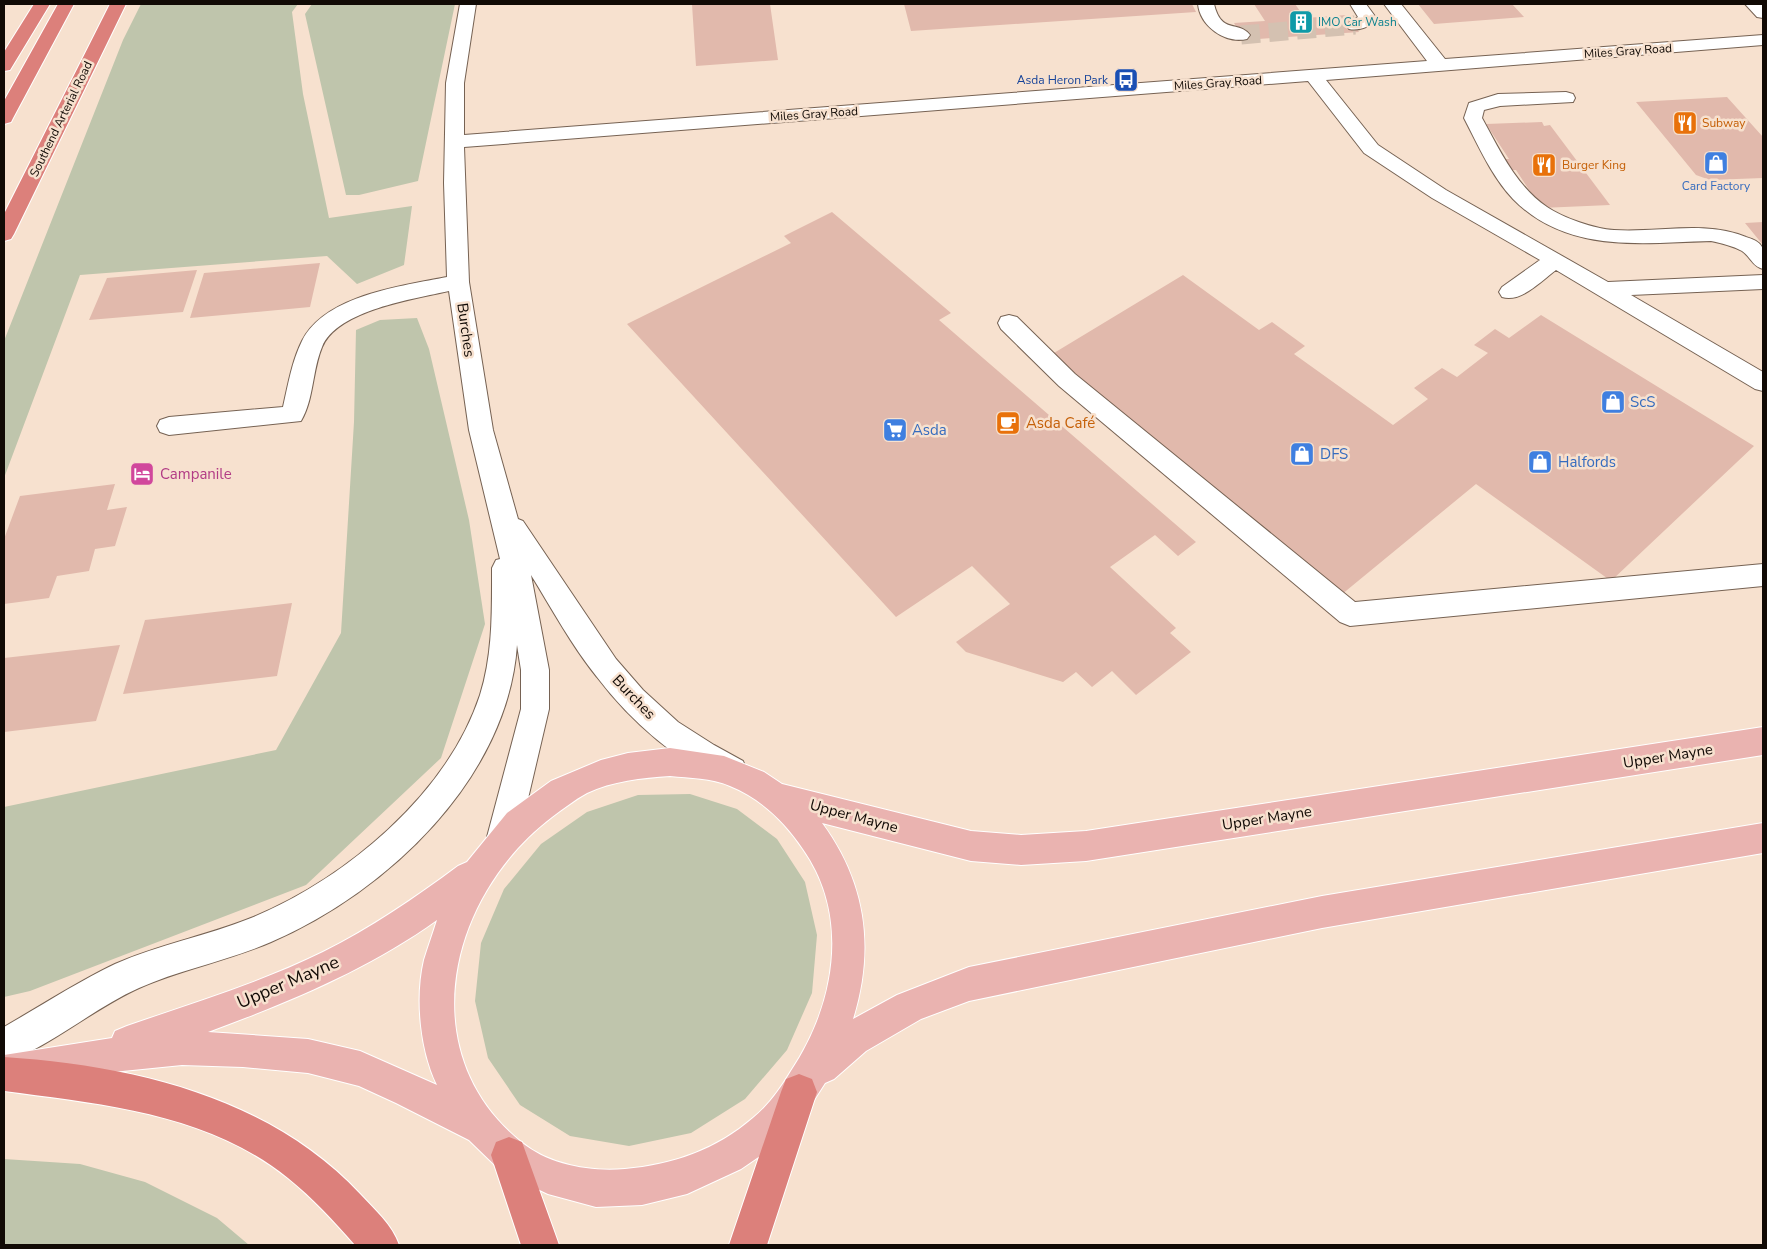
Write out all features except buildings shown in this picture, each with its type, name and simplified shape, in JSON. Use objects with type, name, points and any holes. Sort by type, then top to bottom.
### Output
[{"type":"highway","points":[[4,66],[42,4]]},
{"type":"highway","points":[[4,118],[66,4]]},
{"type":"highway","name":"Southend Arterial Road","points":[[4,234],[118,4]]},
{"type":"highway","points":[[4,1073],[76,1081],[157,1097],[201,1111],[244,1129],[289,1157],[334,1194],[380,1245]]},
{"type":"highway","points":[[748,1245],[804,1086]]},
{"type":"highway","points":[[509,1156],[540,1245]]},
{"type":"main road","name":"Upper Mayne","points":[[774,796],[971,846],[1021,850],[1086,846],[1763,741]]},
{"type":"main road","points":[[804,1086],[832,1037],[848,979],[849,918],[832,864],[804,821],[774,796],[741,776],[701,764],[670,762],[634,764],[599,774],[564,789],[532,811],[503,837],[476,871],[451,919],[437,972],[436,1026],[449,1079],[477,1125],[509,1156],[539,1172],[592,1188],[654,1186],[714,1166],[767,1130],[834,1054],[889,1017],[933,997],[969,984],[1322,912],[1763,838]]},
{"type":"main road","name":"Upper Mayne","points":[[83,1058],[214,1012],[334,964],[407,920],[476,871]]},
{"type":"main road","name":"Upper Mayne","points":[[4,1073],[83,1058],[182,1048],[244,1050],[308,1056],[360,1069],[410,1090],[477,1125]]},
{"type":"street","points":[[454,142],[455,76],[468,4]]},
{"type":"street","points":[[1206,4],[1207,12],[1220,30],[1241,34]]},
{"type":"street","points":[[1355,25],[1368,19],[1360,5],[1392,4],[1440,65]]},
{"type":"street","points":[[1753,4],[1763,13]]},
{"type":"street","name":"Miles Gray Road","points":[[454,142],[1763,40]]},
{"type":"street","points":[[1314,75],[1371,149],[1439,194],[1606,289],[1763,383]]},
{"type":"street","points":[[1566,98],[1498,100],[1476,107],[1473,118],[1493,156],[1519,193],[1540,212],[1585,232],[1614,237],[1710,234],[1729,238],[1751,247],[1763,262]]},
{"type":"street","name":"Burches","points":[[454,142],[458,282],[481,430],[504,514],[536,670],[535,709],[503,837]]},
{"type":"street","points":[[1510,292],[1555,260]]},
{"type":"street","points":[[169,426],[293,415],[313,342],[330,323],[359,306],[458,282]]},
{"type":"street","points":[[1606,289],[1763,282]]},
{"type":"street","points":[[1009,323],[1067,380],[1350,614],[1763,575]]},
{"type":"street","points":[[4,1046],[132,974],[260,931],[308,908],[366,870],[416,822],[453,777],[476,737],[494,696],[503,655],[504,514]]},
{"type":"street","name":"Burches","points":[[504,514],[606,668],[633,699],[668,731],[703,755],[741,776]]},
{"type":"green space","points":[[141,4],[298,4],[292,12],[303,94],[329,218],[412,206],[404,265],[357,284],[327,256],[80,275],[4,478],[4,341],[123,40]]},
{"type":"green space","points":[[312,4],[455,4],[418,181],[359,195],[346,195],[305,14]]},
{"type":"green space","points":[[417,318],[429,349],[469,520],[485,624],[441,758],[306,885],[30,991],[4,997],[4,807],[276,750],[341,633],[354,422],[356,330],[380,320]]},
{"type":"green space","points":[[690,794],[737,809],[777,839],[805,882],[817,935],[812,993],[787,1050],[745,1099],[691,1133],[629,1146],[570,1136],[520,1105],[488,1058],[475,1001],[481,943],[504,889],[541,844],[587,812],[638,795]]},
{"type":"green space","points":[[4,1159],[80,1164],[145,1182],[217,1218],[249,1245],[4,1245]]},
{"type":"tunnel","points":[[1241,35],[1355,25]]},
{"type":"place","name":"IMO Car Wash","points":[[1301,22]]},
{"type":"place","name":"Asda Heron Park","points":[[1126,80]]},
{"type":"place","name":"Subway","points":[[1685,123]]},
{"type":"place","name":"Card Factory","points":[[1716,163]]},
{"type":"place","name":"Burger King","points":[[1544,165]]},
{"type":"place","name":"ScS","points":[[1613,402]]},
{"type":"place","name":"Asda Café","points":[[1008,423]]},
{"type":"place","name":"Asda","points":[[895,430]]},
{"type":"place","name":"DFS","points":[[1302,454]]},
{"type":"place","name":"Halfords","points":[[1540,462]]},
{"type":"place","name":"Campanile","points":[[142,474]]}]
